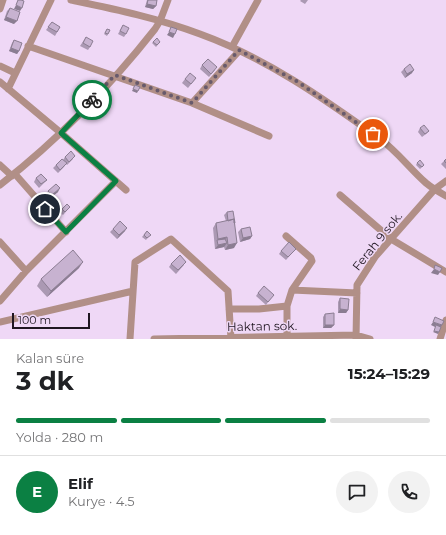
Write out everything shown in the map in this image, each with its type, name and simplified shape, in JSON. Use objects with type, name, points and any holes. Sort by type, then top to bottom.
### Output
[{"type":"street","points":[[0,9],[3,0]]},
{"type":"street","points":[[8,89],[51,0]]},
{"type":"street","points":[[71,0],[160,21],[199,33],[236,49],[309,89],[381,140],[398,154],[426,183],[446,196]]},
{"type":"street","points":[[0,185],[61,133],[115,75],[160,21],[168,0]]},
{"type":"street","points":[[192,103],[236,49],[258,0]]},
{"type":"street","points":[[28,46],[192,103],[268,136]]},
{"type":"street","points":[[0,66],[15,73]]},
{"type":"street","points":[[0,82],[126,190]]},
{"type":"street","points":[[0,165],[13,175],[66,232]]},
{"type":"street","points":[[0,301],[26,271],[116,181]]},
{"type":"street","name":"Ferah 9 sok.","points":[[356,337],[357,284],[375,257],[435,189],[446,181]]},
{"type":"street","points":[[340,195],[391,239],[446,272]]},
{"type":"street","points":[[286,236],[312,260],[311,264],[292,290],[287,306],[287,338]]},
{"type":"street","points":[[130,339],[135,262],[171,239],[228,291],[231,338]]},
{"type":"street","points":[[0,242],[26,271]]},
{"type":"street","points":[[292,290],[357,293]]},
{"type":"street","points":[[0,322],[133,291]]},
{"type":"street","points":[[229,309],[259,309],[287,306]]},
{"type":"street","points":[[440,339],[446,320]]},
{"type":"street","name":"Haktan sok.","points":[[154,339],[356,337],[370,339]]},
{"type":"building","points":[[18,0],[24,1],[22,8],[16,5]]},
{"type":"building","points":[[148,0],[157,0],[156,6],[147,4]]},
{"type":"building","points":[[10,8],[20,12],[17,21],[6,17]]},
{"type":"building","points":[[52,22],[60,27],[57,32],[48,27]]},
{"type":"building","points":[[123,25],[129,28],[126,34],[120,31]]},
{"type":"building","points":[[171,27],[177,29],[175,34],[169,32]]},
{"type":"building","points":[[107,29],[110,30],[108,34],[105,33]]},
{"type":"building","points":[[86,37],[93,41],[90,47],[83,43]]},
{"type":"building","points":[[157,38],[160,42],[157,45],[153,42]]},
{"type":"building","points":[[14,40],[22,43],[19,51],[11,48]]},
{"type":"building","points":[[208,59],[217,67],[211,74],[202,65]]},
{"type":"building","points":[[410,64],[414,70],[407,74],[404,69]]},
{"type":"building","points":[[190,73],[196,78],[191,84],[185,79]]},
{"type":"building","points":[[135,85],[140,87],[138,91],[133,89]]},
{"type":"building","points":[[88,88],[91,90],[87,94],[84,92]]},
{"type":"building","points":[[424,125],[429,131],[425,134],[420,128]]},
{"type":"building","points":[[71,151],[75,156],[69,162],[65,157]]},
{"type":"building","points":[[62,159],[67,163],[60,170],[56,165]]},
{"type":"building","points":[[420,160],[424,165],[422,167],[417,163]]},
{"type":"building","points":[[41,174],[47,180],[41,184],[36,178]]},
{"type":"building","points":[[56,184],[60,188],[52,195],[48,191]]},
{"type":"building","points":[[67,204],[70,207],[65,212],[62,209]]},
{"type":"building","points":[[233,211],[235,223],[234,219],[228,221],[227,212]]},
{"type":"building","points":[[234,219],[237,243],[228,245],[227,237],[218,239],[216,223]]},
{"type":"building","points":[[120,221],[127,228],[119,235],[113,229]]},
{"type":"building","points":[[250,227],[252,236],[243,238],[241,229]]},
{"type":"building","points":[[147,231],[151,235],[147,238],[144,235]]},
{"type":"building","points":[[225,239],[227,243],[218,245],[217,240]]},
{"type":"building","points":[[289,242],[296,249],[288,257],[281,251]]},
{"type":"building","points":[[73,250],[83,262],[51,291],[41,279]]},
{"type":"building","points":[[180,255],[186,262],[178,270],[171,264]]},
{"type":"building","points":[[435,265],[442,268],[440,272],[434,269]]},
{"type":"building","points":[[264,286],[274,295],[268,302],[258,293]]},
{"type":"building","points":[[340,298],[349,299],[348,310],[340,309]]},
{"type":"building","points":[[334,313],[334,325],[325,325],[325,314]]},
{"type":"building","points":[[435,317],[444,321],[442,325],[433,322]]},
{"type":"building","points":[[436,325],[441,327],[439,332],[434,331]]},
{"type":"way so far","points":[[92,100],[115,75],[192,103],[239,50],[298,82],[373,134]]},
{"type":"route","points":[[45,209],[66,232],[116,181],[61,133],[92,100]]}]
